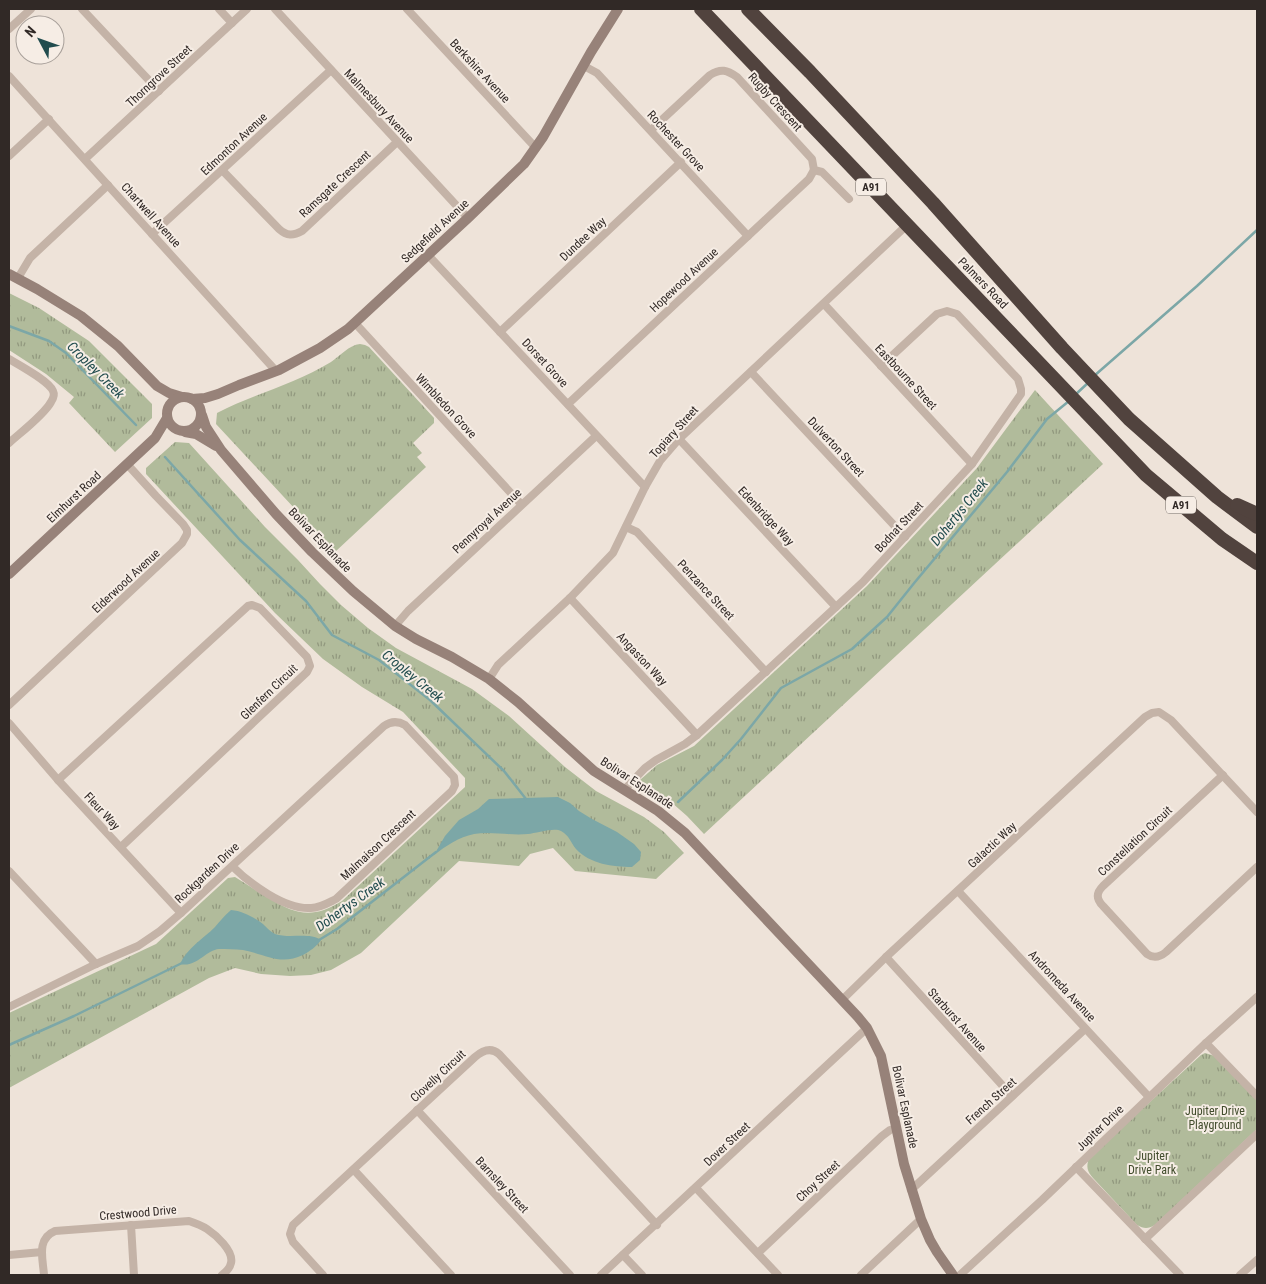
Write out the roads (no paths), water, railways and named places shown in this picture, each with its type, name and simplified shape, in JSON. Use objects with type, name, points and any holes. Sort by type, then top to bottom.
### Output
[{"type":"highway","name":"Palmers Road","points":[[701,9],[1042,366],[1110,440],[1146,475],[1222,539],[1257,563]]},
{"type":"highway","name":"Palmers Road","points":[[748,9],[926,196],[1062,348],[1129,419],[1217,498],[1257,527]]},
{"type":"highway","points":[[1217,498],[1257,514]]},
{"type":"street","points":[[9,28],[31,9]]},
{"type":"street","points":[[82,9],[159,91]]},
{"type":"street","points":[[219,9],[232,23]]},
{"type":"street","name":"Thorngrove Street","points":[[85,159],[247,9]]},
{"type":"street","name":"Malmesbury Avenue","points":[[275,9],[468,218]]},
{"type":"street","name":"Berkshire Avenue","points":[[407,9],[536,148]]},
{"type":"street","name":"Sedgefield Avenue","points":[[187,398],[205,398],[276,371],[329,343],[355,323],[524,164],[536,148],[618,9]]},
{"type":"street","name":"Sedgefield Avenue","points":[[610,22],[626,9]]},
{"type":"street","name":"Rochester Grove","points":[[584,66],[597,73],[748,236]]},
{"type":"street","name":"Edmonton Avenue","points":[[152,234],[330,70]]},
{"type":"street","name":"Rugby Crescent","points":[[651,130],[716,71],[730,72],[738,77],[812,159],[814,170],[822,172],[849,199]]},
{"type":"street","name":"Chartwell Avenue","points":[[9,76],[276,371]]},
{"type":"street","points":[[9,156],[49,120]]},
{"type":"street","name":"Ramsgate Crescent","points":[[222,170],[279,229],[285,234],[297,234],[397,142]]},
{"type":"street","name":"Dundee Way","points":[[500,332],[681,162]]},
{"type":"street","name":"Hopewood Avenue","points":[[568,404],[809,179],[814,170]]},
{"type":"street","points":[[108,185],[13,276],[81,316],[118,346],[158,386],[169,393],[197,403],[200,406],[201,419],[196,426],[189,431],[182,431],[172,427],[158,386]]},
{"type":"street","name":"Topiary Street","points":[[489,679],[498,664],[570,598],[613,553],[660,461],[679,439],[907,225]]},
{"type":"street","name":"Dorset Grove","points":[[428,255],[645,488]]},
{"type":"street","name":"Eastbourne Street","points":[[824,304],[972,464]]},
{"type":"street","name":"Bodnat Street","points":[[624,790],[650,764],[697,735],[862,582],[972,464],[1018,399],[1022,389],[1018,379],[957,314],[947,311],[937,314],[881,366]]},
{"type":"street","name":"Wimbledon Grove","points":[[355,323],[522,504]]},
{"type":"street","points":[[9,359],[36,375],[48,385],[53,391],[54,397],[43,412],[9,444]]},
{"type":"street","name":"Dulverton Street","points":[[751,372],[905,536]]},
{"type":"street","name":"Sedgefield Avenue","points":[[201,414],[218,394]]},
{"type":"street","points":[[167,415],[168,407],[174,400],[187,398]]},
{"type":"street","name":"Bolivar Esplanade","points":[[201,414],[206,427],[221,450],[276,514],[352,591],[395,626],[489,679],[518,702],[594,771],[658,811],[685,833],[867,1028],[881,1056],[904,1164],[921,1219],[934,1246],[953,1275]]},
{"type":"street","name":"Elmhurst Road","points":[[9,574],[155,438],[167,415]]},
{"type":"street","name":"Elmhurst Road","points":[[155,438],[182,431]]},
{"type":"street","name":"Bolivar Esplanade","points":[[182,431],[196,434],[221,450]]},
{"type":"street","name":"Pennyroyal Avenue","points":[[395,626],[408,611],[596,436]]},
{"type":"street","name":"Edenbridge Way","points":[[679,439],[836,607]]},
{"type":"street","name":"Elderwood Avenue","points":[[9,705],[186,538],[187,530],[183,524],[127,464]]},
{"type":"street","name":"Penzance Street","points":[[626,527],[637,532],[766,672]]},
{"type":"street","name":"Angaston Way","points":[[570,598],[697,735]]},
{"type":"street","name":"Glenfern Circuit","points":[[58,780],[248,606],[252,605],[260,608],[306,657],[310,666],[307,672],[121,847]]},
{"type":"street","name":"Galactic Way","points":[[842,1000],[1145,717],[1159,712],[1165,715],[1223,775]]},
{"type":"street","name":"Malmaison Crescent","points":[[232,866],[248,881],[277,899],[295,907],[321,907],[336,899],[454,789],[454,778],[451,774],[405,725],[396,722]]},
{"type":"street","name":"Rockgarden Drive","points":[[9,1007],[150,940],[384,726],[396,722]]},
{"type":"street","name":"Fleur Way","points":[[9,723],[58,780],[181,913]]},
{"type":"street","points":[[1223,775],[1257,812]]},
{"type":"street","name":"Constellation Circuit","points":[[1223,775],[1103,886],[1098,894],[1098,898],[1103,906],[1147,954],[1158,957],[1166,952],[1257,868]]},
{"type":"street","points":[[9,871],[96,964]]},
{"type":"street","name":"Andromeda Avenue","points":[[958,891],[1149,1097]]},
{"type":"street","name":"Starburst Avenue","points":[[886,957],[1012,1096]]},
{"type":"street","name":"Jupiter Drive","points":[[960,1275],[1257,997]]},
{"type":"street","name":"Dover Street","points":[[601,1275],[867,1028]]},
{"type":"street","name":"French Street","points":[[911,1190],[1085,1028]]},
{"type":"street","points":[[1206,1043],[1257,1096]]},
{"type":"street","name":"Clovelly Circuit","points":[[323,1275],[293,1242],[290,1234],[293,1225],[480,1052],[490,1049],[495,1050],[656,1225]]},
{"type":"street","name":"Barnsley Street","points":[[417,1110],[570,1275]]},
{"type":"street","name":"Choy Street","points":[[758,1253],[882,1136],[890,1130],[897,1128]]},
{"type":"street","points":[[1146,1239],[1257,1134]]},
{"type":"street","points":[[1076,1166],[1180,1275]]},
{"type":"street","points":[[354,1170],[451,1275]]},
{"type":"street","points":[[696,1188],[778,1275]]},
{"type":"street","points":[[861,1275],[921,1219]]},
{"type":"street","name":"Crestwood Drive","points":[[42,1252],[45,1237],[55,1231],[189,1221],[208,1229],[228,1249],[232,1260],[222,1275]]},
{"type":"street","points":[[131,1225],[134,1275]]},
{"type":"street","points":[[9,1255],[42,1252],[44,1275]]},
{"type":"street","points":[[623,1255],[642,1275]]},
{"type":"street","points":[[1240,1275],[1257,1260]]},
{"type":"water","points":[[558,797],[634,844],[641,852],[640,860],[632,867],[610,865],[595,861],[576,849],[568,837],[558,830],[528,834],[488,833],[468,835],[448,845],[434,855],[445,836],[459,820],[478,809],[489,799]]},
{"type":"water","points":[[231,910],[252,917],[275,934],[311,936],[321,940],[313,949],[295,958],[280,959],[243,950],[219,949],[186,965],[180,964],[191,948]]},
{"type":"waterway","name":"Dohertys Creek","points":[[1094,376],[1197,286],[1257,230]]},
{"type":"waterway","name":"Cropley Creek","points":[[9,326],[49,341],[66,353],[136,425]]},
{"type":"waterway","name":"Dohertys Creek","points":[[1075,395],[1089,382]]},
{"type":"waterway","name":"Dohertys Creek","points":[[678,802],[741,739],[781,688],[852,649],[887,617],[1007,472],[1047,419],[1069,401]]},
{"type":"waterway","name":"Cropley Creek","points":[[165,457],[240,540],[306,601],[332,635],[379,660],[430,700],[504,771],[526,799]]},
{"type":"waterway","name":"Dohertys Creek","points":[[319,940],[337,929],[436,852]]},
{"type":"waterway","name":"Dohertys Creek","points":[[9,1045],[74,1016],[182,963]]},
{"type":"park label","name":"Jupiter Drive Playground","points":[[1215,1118]]},
{"type":"park label","name":"Jupiter Drive Park","points":[[1152,1163]]}]
